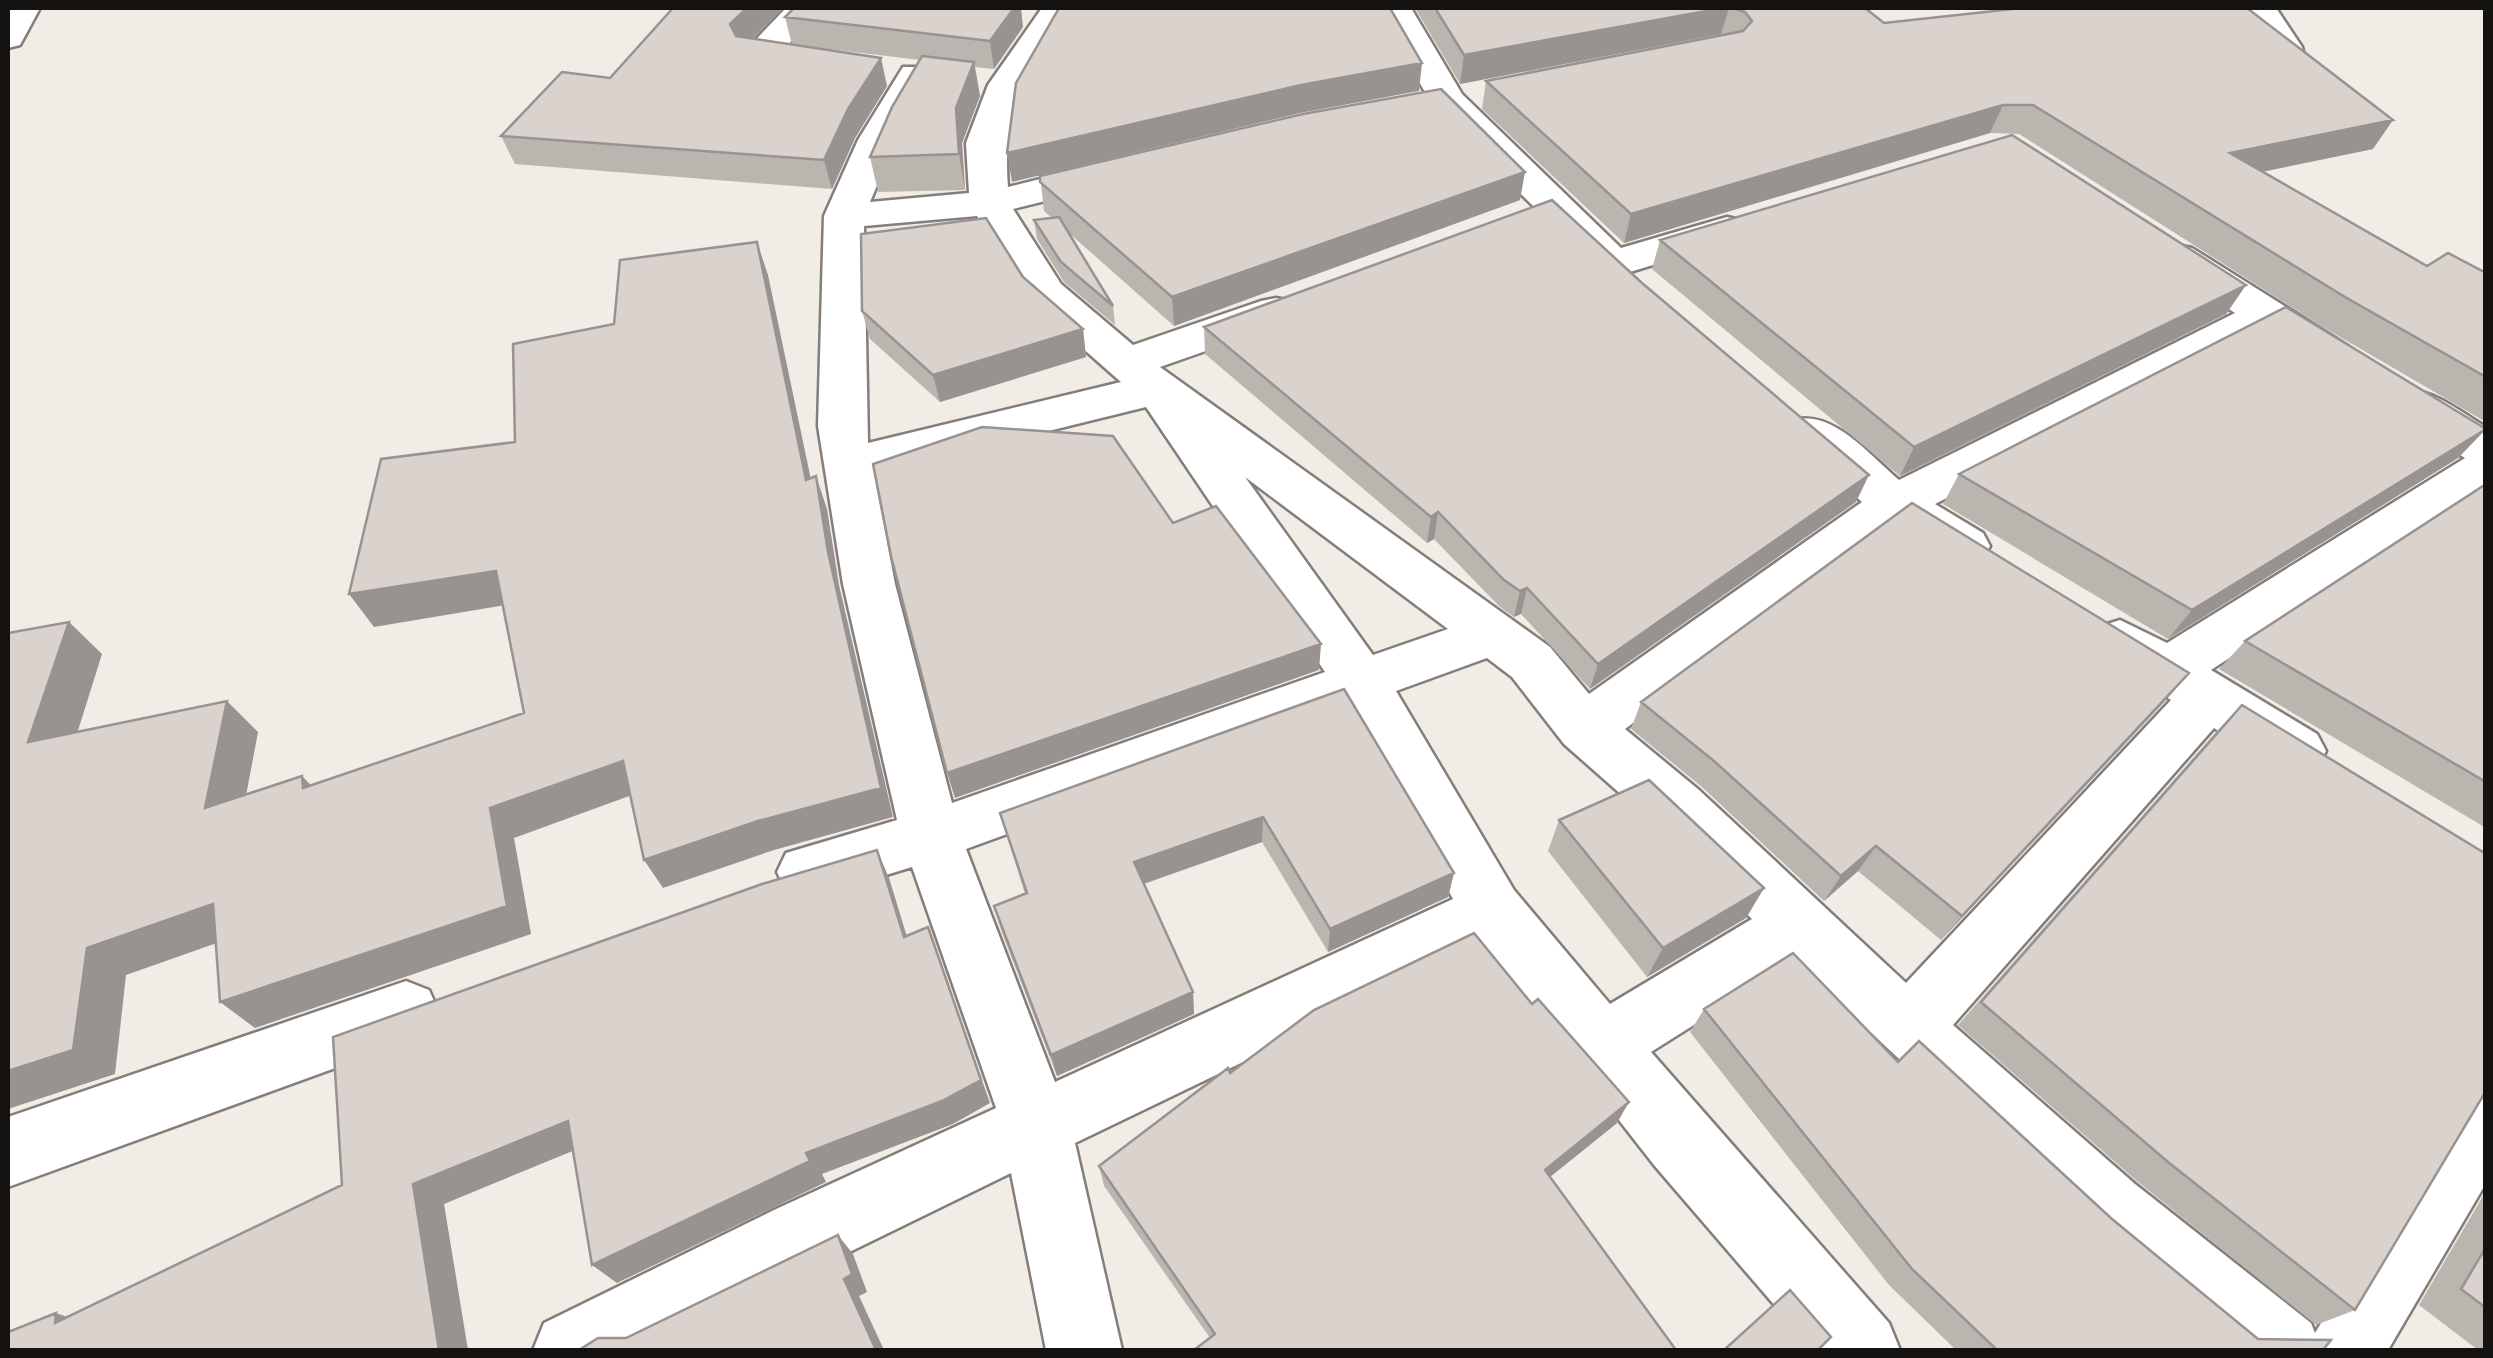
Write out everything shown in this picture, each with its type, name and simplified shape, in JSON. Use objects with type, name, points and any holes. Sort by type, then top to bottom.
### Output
[{"type":"street","points":[[8,38],[23,8]]},
{"type":"street","points":[[804,8],[759,55],[930,77],[984,143],[989,203],[1045,293],[1143,376],[1531,662],[1584,728],[1678,808],[1908,1028],[2110,1210],[2284,1350]]},
{"type":"street","points":[[1394,8],[1448,100],[1536,212],[1615,263],[1652,298]]},
{"type":"street","points":[[2259,8],[2285,47],[2287,60]]},
{"type":"street","points":[[1042,12],[930,77],[876,140],[844,216],[841,426],[869,584],[931,836],[1036,1124],[1084,1350]]},
{"type":"street","points":[[844,216],[989,203],[1154,163]]},
{"type":"street","points":[[1615,263],[1763,218]]},
{"type":"street","points":[[2152,240],[2486,449]]},
{"type":"street","points":[[849,464],[1143,376],[1318,296]]},
{"type":"street","points":[[1584,728],[1895,503],[2266,314]]},
{"type":"street","points":[[1143,376],[1362,682],[1492,910],[1680,1140],[1862,1350]]},
{"type":"street","points":[[1774,400],[1895,503],[2004,571]]},
{"type":"street","points":[[1908,1028],[2189,682],[2486,467]]},
{"type":"street","points":[[2086,620],[2332,771]]},
{"type":"street","points":[[758,887],[931,836],[1494,634]]},
{"type":"street","points":[[571,1350],[708,1278],[1334,990],[1492,910]]},
{"type":"street","points":[[1605,1044],[1800,924]]},
{"type":"street","points":[[8,1152],[452,996]]},
{"type":"street","points":[[2346,1350],[2486,1116]]},
{"type":"building","points":[[673,8],[747,8],[730,24],[736,36],[881,58],[848,109],[824,160],[501,136],[562,72],[610,78]]},
{"type":"building","points":[[794,8],[1014,8],[990,41],[785,17]]},
{"type":"building","points":[[1059,8],[1390,8],[1422,63],[1301,85],[1007,153],[1016,83]]},
{"type":"building","points":[[1435,8],[1723,8],[1464,55]]},
{"type":"building","points":[[1733,8],[1865,8],[1884,23],[2022,8],[2247,8],[2393,120],[2230,153],[2427,266],[2448,253],[2486,273],[2486,377],[2345,297],[2033,105],[2003,105],[1631,214],[1486,81],[1743,31],[1752,21],[1745,12]]},
{"type":"building","points":[[922,56],[974,62],[956,108],[959,154],[870,157],[892,107]]},
{"type":"building","points":[[1441,89],[1525,172],[1172,297],[1040,182],[1040,176],[1303,114]]},
{"type":"building","points":[[2012,135],[2246,285],[1914,447],[1660,240]]},
{"type":"building","points":[[1552,200],[1642,283],[1869,475],[1598,664],[1527,588],[1520,591],[1504,580],[1438,512],[1431,517],[1204,327]]},
{"type":"building","points":[[1059,217],[1113,306],[1061,262],[1034,220]]},
{"type":"building","points":[[986,218],[1023,277],[1083,329],[933,375],[862,311],[861,234]]},
{"type":"building","points":[[757,242],[806,480],[816,476],[828,552],[881,788],[758,821],[644,860],[623,761],[490,808],[507,906],[220,1002],[213,904],[87,948],[73,1050],[8,1071],[8,633],[69,622],[28,742],[227,701],[205,808],[302,776],[303,788],[524,713],[496,571],[349,594],[381,459],[515,442],[513,344],[614,324],[620,260]]},
{"type":"building","points":[[2286,307],[2486,429],[2192,610],[1959,474]]},
{"type":"building","points":[[982,427],[1113,436],[1173,523],[1216,506],[1321,644],[947,773],[891,556],[873,464]]},
{"type":"building","points":[[2486,484],[2486,782],[2245,641]]},
{"type":"building","points":[[1912,503],[2189,673],[1962,916],[1876,846],[1841,876],[1714,761],[1641,702]]},
{"type":"building","points":[[1344,689],[1454,873],[1330,929],[1263,817],[1134,862],[1193,992],[1051,1055],[994,906],[1027,893],[1000,813]]},
{"type":"building","points":[[2242,705],[2486,854],[2486,1091],[2355,1310],[2168,1162],[1981,1002]]},
{"type":"building","points":[[1649,780],[1764,888],[1663,948],[1559,820]]},
{"type":"building","points":[[877,850],[904,937],[928,927],[981,1080],[942,1101],[806,1153],[810,1161],[592,1265],[568,1121],[413,1184],[439,1350],[8,1350],[8,1332],[56,1313],[55,1323],[342,1185],[333,1037],[762,884]]},
{"type":"building","points":[[1474,933],[1532,1004],[1538,999],[1629,1102],[1545,1170],[1676,1350],[1194,1350],[1215,1334],[1099,1166],[1228,1068],[1230,1073],[1314,1010]]},
{"type":"building","points":[[1793,953],[1898,1062],[1919,1041],[2112,1219],[2258,1339],[2331,1340],[2323,1350],[1997,1350],[1912,1269],[1704,1009]]},
{"type":"building","points":[[838,1235],[852,1274],[844,1279],[876,1350],[579,1350],[598,1338],[626,1338]]},
{"type":"building","points":[[2486,1247],[2486,1308],[2461,1289]]},
{"type":"building","points":[[1790,1290],[1831,1337],[1818,1350],[1724,1350]]}]
